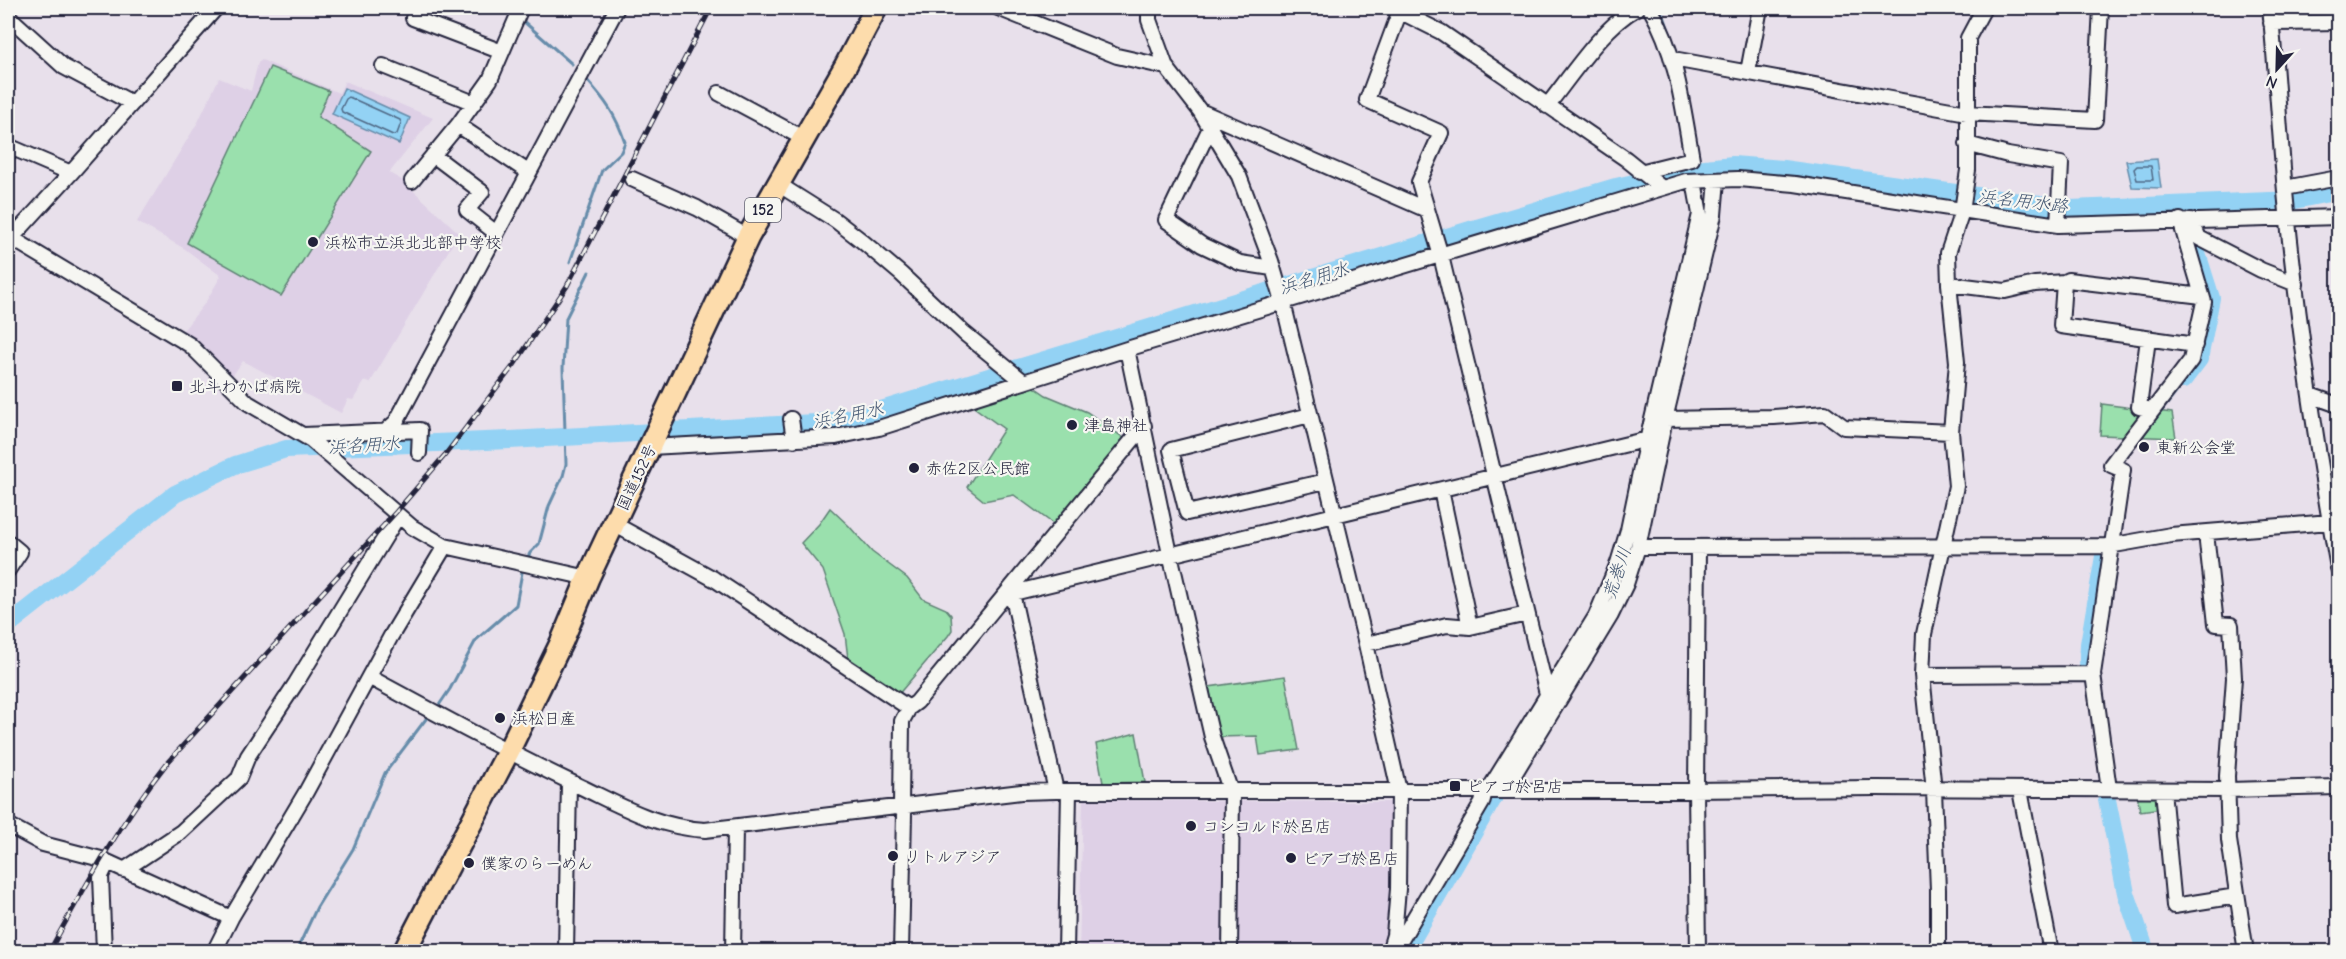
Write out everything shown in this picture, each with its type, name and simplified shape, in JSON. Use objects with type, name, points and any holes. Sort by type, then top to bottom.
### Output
[{"type":"highway","name":"国道152号","points":[[404,951],[508,752],[562,640],[588,578],[748,237],[876,8]]},
{"type":"street","points":[[216,8],[72,173],[9,239],[190,345],[248,403],[307,437],[330,454],[412,527],[445,546],[588,578]]},
{"type":"street","points":[[412,181],[458,125],[490,80],[521,8]]},
{"type":"street","points":[[386,431],[396,422],[617,8]]},
{"type":"street","points":[[998,8],[1117,56],[1166,67]]},
{"type":"street","points":[[1149,8],[1149,20],[1166,67],[1200,111],[1239,176],[1271,261],[1282,300],[1366,644],[1399,791],[1397,899],[1394,935],[1389,951]]},
{"type":"street","points":[[1547,694],[1440,253],[1419,182],[1441,133],[1367,100],[1388,49],[1398,8],[1441,32],[1662,188]]},
{"type":"street","points":[[1547,106],[1605,33],[1623,15],[1637,8]]},
{"type":"street","points":[[1640,172],[1692,159],[1673,58],[1662,27],[1650,8]]},
{"type":"street","points":[[1748,72],[1760,8]]},
{"type":"street","points":[[1938,951],[1934,790],[1922,675],[1924,634],[1956,486],[1951,432],[1957,362],[1948,253],[1962,208],[1966,186],[1968,38],[1984,8]]},
{"type":"street","points":[[1673,58],[1967,113],[2095,120],[2101,8]]},
{"type":"street","points":[[2270,8],[2285,188],[2296,284],[2310,395],[2338,568]]},
{"type":"street","points":[[8,16],[64,67],[132,103]]},
{"type":"street","points":[[413,18],[502,52]]},
{"type":"street","points":[[2271,23],[2338,21]]},
{"type":"street","points":[[383,66],[474,103]]},
{"type":"street","points":[[719,93],[803,138]]},
{"type":"street","points":[[1200,111],[1426,210]]},
{"type":"street","points":[[458,125],[528,172]]},
{"type":"street","points":[[1210,128],[1166,220],[1202,245],[1240,263],[1274,274]]},
{"type":"street","points":[[1966,144],[2061,164],[2059,220]]},
{"type":"street","points":[[8,146],[72,173]]},
{"type":"street","points":[[434,155],[482,192],[467,210],[496,234]]},
{"type":"street","points":[[2285,188],[2338,178]]},
{"type":"street","points":[[632,179],[697,208],[748,237]]},
{"type":"street","points":[[652,443],[794,436],[836,437],[879,429],[1021,379],[1440,253],[1662,188],[1694,181],[1738,179],[1795,184],[2059,220],[2185,220],[2288,214],[2338,217]]},
{"type":"street","points":[[1494,791],[1547,694],[1596,616],[1618,563],[1655,441],[1665,418],[1714,215],[1717,180]]},
{"type":"street","points":[[1394,951],[1482,803],[1494,791],[1611,615],[1626,584],[1638,547],[1655,441],[1700,214],[1694,181]]},
{"type":"street","points":[[778,184],[835,220],[902,274],[964,333],[1021,379]]},
{"type":"street","points":[[2185,220],[2199,238],[2261,270],[2296,284]]},
{"type":"street","points":[[2109,789],[2093,674],[2117,467],[2152,410],[2191,360],[2204,302],[2185,220]]},
{"type":"street","points":[[1949,284],[2005,291],[2068,280],[2202,296]]},
{"type":"street","points":[[2064,282],[2061,326],[2195,345]]},
{"type":"street","points":[[2148,339],[2139,407],[2152,410]]},
{"type":"street","points":[[1127,349],[1170,554],[1212,737],[1228,791],[1232,795],[1230,951]]},
{"type":"street","points":[[2310,395],[2338,405]]},
{"type":"street","points":[[1665,418],[1774,417],[1825,413],[1844,427],[1951,432]]},
{"type":"street","points":[[1311,415],[1171,450],[1187,513],[1326,481]]},
{"type":"street","points":[[791,418],[794,436]]},
{"type":"street","points":[[901,951],[904,814],[901,806],[902,721],[909,708],[917,702],[1144,426]]},
{"type":"street","points":[[307,437],[420,430],[419,453]]},
{"type":"street","points":[[1005,595],[1334,513],[1655,441]]},
{"type":"street","points":[[1441,490],[1470,627]]},
{"type":"street","points":[[124,870],[181,832],[239,778],[248,756],[296,683],[398,516]]},
{"type":"street","points":[[1638,547],[2107,546],[2171,535],[2330,522]]},
{"type":"street","points":[[614,524],[700,570],[909,708]]},
{"type":"street","points":[[2206,533],[2216,624],[2231,625],[2234,678],[2227,776],[2229,840],[2246,951]]},
{"type":"street","points":[[8,542],[20,552],[8,570]]},
{"type":"street","points":[[216,951],[231,918],[306,792],[391,636],[445,546]]},
{"type":"street","points":[[1698,548],[1696,790],[1698,951]]},
{"type":"street","points":[[1005,595],[1014,602],[1063,791],[1066,951]]},
{"type":"street","points":[[1366,644],[1447,624],[1470,627],[1527,614]]},
{"type":"street","points":[[1922,675],[2093,674]]},
{"type":"street","points":[[369,677],[508,752],[644,817],[679,828],[705,830],[1022,792],[2228,790],[2338,787]]},
{"type":"street","points":[[566,951],[569,782]]},
{"type":"street","points":[[2020,790],[2050,951]]},
{"type":"street","points":[[2163,790],[2174,906],[2237,896]]},
{"type":"street","points":[[8,825],[43,844],[101,859],[231,918]]},
{"type":"street","points":[[733,951],[735,828]]},
{"type":"street","points":[[104,951],[100,876],[107,862]]},
{"type":"shaded area","name":"浜松市立浜北北部中学校","points":[[262,60],[339,93],[345,81],[433,118],[389,173],[402,180],[459,233],[370,383],[365,381],[353,400],[348,399],[341,413],[243,361],[230,379],[181,333],[205,303],[221,276],[185,249],[137,222],[198,122],[219,78],[251,91],[258,63]]},
{"type":"shaded area","points":[[1083,800],[1396,802],[1390,930],[1385,951],[1079,952]]},
{"type":"green space","points":[[270,67],[329,91],[318,117],[371,151],[281,296],[187,243]]},
{"type":"green space","points":[[1030,384],[1046,395],[1087,412],[1128,441],[1059,528],[1014,495],[984,501],[967,487],[1004,429],[971,405]]},
{"type":"green space","points":[[2102,404],[2172,413],[2176,438],[2100,435]]},
{"type":"green space","points":[[830,508],[872,552],[907,578],[923,599],[946,609],[951,615],[952,630],[948,636],[897,696],[849,667],[845,634],[823,570],[801,543]]},
{"type":"green space","points":[[1285,676],[1299,750],[1260,755],[1257,736],[1218,737],[1209,687]]},
{"type":"green space","points":[[1136,733],[1145,782],[1103,783],[1096,744]]},
{"type":"green space","points":[[2137,795],[2161,795],[2162,808],[2140,811]]},
{"type":"water","points":[[344,88],[410,118],[399,144],[332,114]]},
{"type":"water","points":[[2157,159],[2161,188],[2132,187],[2126,161]]},
{"type":"water","points":[[2192,362],[2198,366],[2125,459],[2119,470],[2108,542],[2105,542],[2117,458]]},
{"type":"waterway","points":[[1658,8],[1664,16],[1676,51]]},
{"type":"waterway","points":[[522,20],[572,64]]},
{"type":"waterway","points":[[570,262],[602,170],[621,152],[625,142],[609,108],[586,79]]},
{"type":"waterway","name":"浜名用水","points":[[8,625],[175,494],[235,465],[286,449],[510,440],[815,423],[858,417],[1473,229],[1616,187],[1696,169],[1733,165],[1783,169],[2070,209],[2295,200],[2338,191]]},
{"type":"waterway","points":[[2183,380],[2199,359],[2211,298],[2188,225]]},
{"type":"waterway","points":[[526,561],[539,544],[549,506],[566,464],[563,368],[566,318],[589,272]]},
{"type":"waterway","name":"荒巻川","points":[[1607,609],[1623,572],[1630,542]]},
{"type":"waterway","points":[[2088,667],[2089,644],[2104,556]]},
{"type":"waterway","points":[[437,708],[450,689],[476,640],[516,605],[523,567]]},
{"type":"waterway","points":[[296,952],[317,907],[353,849],[385,773],[429,715]]},
{"type":"waterway","name":"荒巻川","points":[[1405,952],[1506,776]]},
{"type":"waterway","points":[[2106,795],[2126,893],[2146,952]]},
{"type":"railway","points":[[49,952],[119,831],[167,763],[396,512],[445,455],[514,365],[567,286],[711,8]]},
{"type":"place","name":"浜松市立浜北北部中学校","points":[[313,242]]},
{"type":"place","name":"北斗わかば病院","points":[[177,386]]},
{"type":"place","name":"津島神社","points":[[1072,425]]},
{"type":"place","name":"東新公会堂","points":[[2144,447]]},
{"type":"place","name":"赤佐2区公民館","points":[[914,468]]},
{"type":"place","name":"浜松日産","points":[[500,718]]},
{"type":"place","name":"ピアゴ於呂店","points":[[1455,786]]},
{"type":"place","name":"コンコルド於呂店","points":[[1191,826]]},
{"type":"place","name":"リトルアジア","points":[[893,856]]},
{"type":"place","name":"ビアゴ於呂店","points":[[1291,858]]},
{"type":"place","name":"僕家のらーめん","points":[[469,863]]},
{"type":"water label","name":"浜名用水路","points":[[2023,201]]}]
